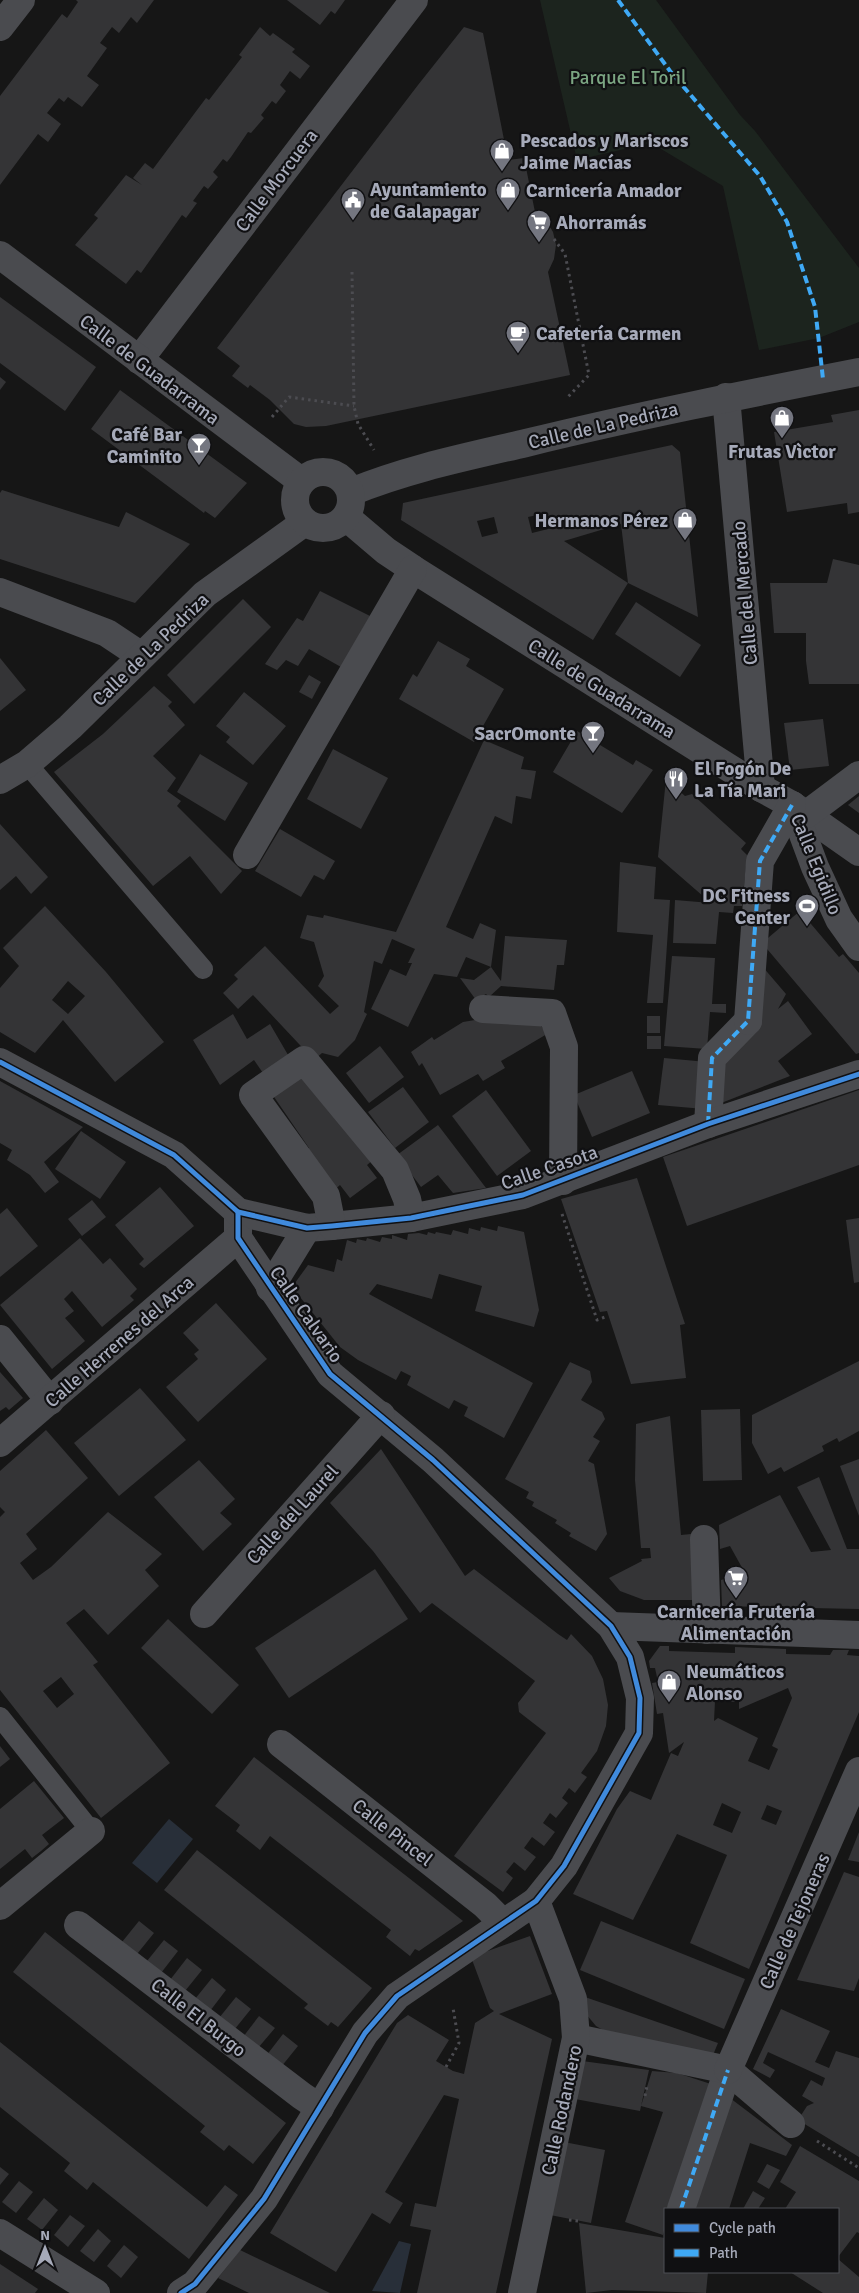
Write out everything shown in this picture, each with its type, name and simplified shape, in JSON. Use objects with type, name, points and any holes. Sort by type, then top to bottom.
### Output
[{"type":"street","points":[[0,27],[21,0]]},
{"type":"street","name":"Calle Morcuera","points":[[139,360],[414,0]]},
{"type":"street","name":"Calle de Guadarrama","points":[[0,255],[301,481]]},
{"type":"street","name":"Calle de La Pedriza","points":[[348,504],[391,476],[726,397],[859,372]]},
{"type":"street","name":"Calle del Mercado","points":[[726,397],[761,788]]},
{"type":"street","points":[[325,471],[336,474],[345,482],[348,504],[338,524],[327,528],[315,527],[305,522],[298,514],[294,503],[295,491],[301,481],[308,475],[325,471]]},
{"type":"street","name":"Calle de Guadarrama","points":[[348,504],[386,551],[761,788],[799,809],[859,852]]},
{"type":"street","name":"Calle de La Pedriza","points":[[0,780],[27,764],[70,727],[205,594],[305,522]]},
{"type":"street","points":[[247,855],[413,569]]},
{"type":"street","points":[[0,592],[107,633],[140,656]]},
{"type":"street","points":[[708,1124],[712,1058],[748,1021],[760,861],[799,809],[859,775]]},
{"type":"street","name":"Calle Egidillo","points":[[799,809],[815,867],[835,910],[859,947]]},
{"type":"street","name":"Calle Casota","points":[[483,1009],[552,1013],[564,1047],[558,1183]]},
{"type":"street","points":[[320,1227],[326,1196],[253,1095],[304,1060],[395,1170],[407,1199],[411,1218]]},
{"type":"street","name":"Calle Calvario","points":[[0,1062],[174,1155],[238,1225],[270,1288],[330,1374],[380,1415],[611,1626],[630,1657],[640,1698],[639,1733],[564,1866],[536,1901],[398,1996],[365,2033],[264,2199],[195,2284],[181,2293]]},
{"type":"street","name":"Calle Casota","points":[[238,1225],[320,1227],[411,1218],[523,1195],[708,1124],[859,1074]]},
{"type":"street","name":"Calle Herrenes del Arca","points":[[0,1443],[50,1401],[238,1225]]},
{"type":"street","name":"Calle Calvario","points":[[270,1288],[320,1227]]},
{"type":"street","points":[[0,1339],[50,1401]]},
{"type":"street","name":"Calle del Laurel","points":[[204,1614],[380,1415]]},
{"type":"street","points":[[704,1538],[707,1630]]},
{"type":"street","points":[[611,1626],[859,1635]]},
{"type":"street","name":"Calle Pincel","points":[[281,1744],[485,1905],[504,1923]]},
{"type":"street","name":"Calle de Tejoneras","points":[[681,2208],[728,2070],[859,1771]]},
{"type":"street","points":[[0,1906],[91,1832]]},
{"type":"street","name":"Calle Rodandero","points":[[522,2293],[576,2038],[573,1999],[536,1901]]},
{"type":"street","name":"Calle El Burgo","points":[[78,1925],[320,2108]]},
{"type":"street","points":[[576,2038],[728,2070],[791,2124]]},
{"type":"street","points":[[0,2233],[96,2293]]},
{"type":"lane","points":[[27,764],[203,970]]},
{"type":"lane","points":[[0,1717],[91,1832]]},
{"type":"path","points":[[554,239],[565,254],[589,375],[565,397],[573,432]]},
{"type":"path","points":[[352,272],[354,406],[358,424]]},
{"type":"path","points":[[275,411],[289,397],[354,406]]},
{"type":"path","points":[[558,1183],[598,1320],[605,1317]]},
{"type":"path","points":[[446,2067],[459,2043],[453,2008]]},
{"type":"path","points":[[791,2124],[859,2168]]},
{"type":"green space","name":"Parque El Toril","points":[[540,0],[656,0],[740,115],[755,131],[859,268],[859,322],[819,338],[759,350],[723,186],[651,143],[577,160]]},
{"type":"shaded area","points":[[169,1819],[193,1839],[157,1883],[132,1863]]},
{"type":"shaded area","points":[[399,2241],[411,2244],[400,2293],[372,2291]]},
{"type":"building","points":[[76,0],[154,0],[137,23],[131,17],[119,33],[112,27],[100,43],[107,48],[87,76],[99,85],[82,107],[68,97],[64,102],[59,98],[47,113],[61,124],[48,142],[38,134],[0,185],[0,96],[62,14],[67,18],[78,2]]},
{"type":"building","points":[[287,0],[345,0],[335,14],[331,11],[320,25]]},
{"type":"building","points":[[260,27],[270,36],[273,33],[295,49],[292,52],[310,66],[300,79],[290,71],[280,85],[286,91],[276,104],[272,101],[261,115],[264,118],[251,133],[248,132],[227,162],[223,159],[213,172],[218,177],[208,189],[204,186],[193,201],[197,203],[186,218],[182,215],[141,273],[137,270],[126,284],[75,245],[98,218],[94,215],[126,175],[142,185],[133,178],[145,163],[153,169],[206,98],[209,100],[242,57],[239,55]]},
{"type":"building","points":[[464,27],[483,33],[508,160],[524,158],[535,212],[546,220],[553,232],[556,245],[554,259],[548,272],[570,375],[326,426],[306,427],[294,424],[270,400],[250,385],[248,388],[232,376],[240,366],[217,348]]},
{"type":"building","points":[[0,297],[96,367],[65,411],[0,363]]},
{"type":"building","points":[[0,377],[6,382],[0,390]]},
{"type":"building","points":[[120,390],[247,483],[215,518],[205,511],[204,513],[91,429]]},
{"type":"building","points":[[859,410],[859,512],[848,514],[847,503],[787,512],[774,432],[833,422],[831,415]]},
{"type":"building","points":[[672,445],[680,452],[698,617],[628,583],[593,640],[401,520],[403,503]],"holes":[[[547,513],[552,528],[532,533],[528,517]],[[494,517],[498,533],[482,537],[477,521]],[[621,524],[628,583],[564,541]]]},
{"type":"building","points":[[2,490],[119,527],[126,512],[190,544],[135,603],[0,559],[0,493]]},
{"type":"building","points":[[833,559],[859,565],[859,684],[809,684],[806,661],[806,633],[774,633],[770,583],[827,583]]},
{"type":"building","points":[[320,591],[370,616],[341,667],[309,649],[298,666],[286,660],[277,670],[265,664],[297,618],[303,621]]},
{"type":"building","points":[[243,599],[271,627],[194,704],[167,675]]},
{"type":"building","points":[[636,602],[701,645],[680,677],[615,634]]},
{"type":"building","points":[[438,641],[470,659],[466,666],[504,689],[474,742],[399,699],[413,674],[417,677]]},
{"type":"building","points":[[0,658],[26,690],[0,711]]},
{"type":"building","points":[[309,675],[321,682],[312,699],[299,692]]},
{"type":"building","points":[[154,686],[172,702],[168,706],[185,725],[153,756],[176,778],[167,791],[181,801],[177,806],[242,871],[221,894],[190,856],[153,886],[54,772],[103,734]]},
{"type":"building","points":[[244,692],[286,726],[253,765],[226,742],[230,737],[216,726]]},
{"type":"building","points":[[823,719],[829,766],[790,770],[784,723]]},
{"type":"building","points":[[577,731],[633,765],[636,760],[653,770],[622,813],[553,772]]},
{"type":"building","points":[[484,740],[524,757],[521,769],[536,771],[531,799],[516,796],[512,824],[495,816],[446,927],[473,939],[480,923],[496,930],[491,967],[466,957],[457,977],[434,974],[408,1027],[371,1009],[390,969],[406,976],[412,963],[408,963],[415,949],[392,939],[382,964],[374,961],[364,1012],[367,1014],[355,1040],[338,1057],[322,1053],[314,1060],[253,995],[238,1009],[223,993],[238,979],[234,975],[265,946],[330,1014],[339,1006],[318,986],[324,976],[314,942],[300,938],[307,915],[323,918],[324,915],[396,932]]},
{"type":"building","points":[[333,749],[388,778],[361,829],[307,799]]},
{"type":"building","points":[[200,754],[248,783],[225,821],[177,792]]},
{"type":"building","points":[[666,779],[685,796],[692,794],[746,843],[741,849],[747,855],[742,906],[734,906],[733,913],[719,912],[716,944],[673,943],[675,900],[711,903],[658,857]]},
{"type":"building","points":[[859,796],[859,813],[848,805]]},
{"type":"building","points":[[0,824],[48,877],[31,894],[16,876],[0,890]]},
{"type":"building","points":[[280,829],[335,861],[324,880],[314,875],[301,897],[255,871]]},
{"type":"building","points":[[620,862],[656,867],[654,899],[670,900],[663,1003],[647,1003],[653,935],[617,932]]},
{"type":"building","points":[[45,906],[106,972],[164,1042],[115,1082],[63,1020],[35,1053],[0,1032],[0,988],[19,966],[3,948]],"holes":[[[68,981],[85,996],[68,1014],[52,1000]]]},
{"type":"building","points":[[800,911],[839,957],[843,954],[859,973],[859,1053],[856,1054],[762,943]]},
{"type":"building","points":[[505,936],[567,940],[564,965],[557,965],[554,990],[501,986],[489,997],[486,994],[476,1000],[460,978],[474,980],[491,967],[501,981]]},
{"type":"building","points":[[672,956],[715,958],[712,1004],[726,1004],[726,1013],[710,1012],[707,1049],[664,1046]]},
{"type":"building","points":[[756,959],[786,994],[778,1009],[788,1001],[812,1034],[778,1061],[790,1076],[711,1107],[715,1058],[754,1027]]},
{"type":"building","points":[[233,1014],[247,1039],[270,1024],[291,1060],[265,1076],[254,1060],[220,1085],[193,1040]]},
{"type":"building","points":[[647,1016],[660,1016],[660,1033],[647,1033]]},
{"type":"building","points":[[481,1019],[539,1023],[547,1034],[501,1061],[505,1068],[483,1081],[478,1074],[440,1095],[422,1063],[419,1066],[411,1052],[432,1037],[434,1040],[463,1022]]},
{"type":"building","points":[[647,1036],[661,1036],[661,1049],[647,1049]]},
{"type":"building","points":[[380,1046],[404,1077],[369,1103],[346,1073]]},
{"type":"building","points":[[664,1058],[707,1062],[704,1109],[658,1105]]},
{"type":"building","points":[[302,1068],[374,1159],[367,1165],[377,1178],[350,1198],[340,1185],[332,1192],[305,1151],[309,1148],[270,1091]]},
{"type":"building","points":[[632,1071],[650,1113],[592,1137],[574,1095]]},
{"type":"building","points":[[0,1081],[83,1127],[44,1162],[59,1182],[45,1193],[30,1175],[7,1160],[12,1150],[0,1143]]},
{"type":"building","points":[[403,1087],[429,1122],[395,1148],[368,1112]]},
{"type":"building","points":[[486,1090],[531,1151],[497,1176],[452,1116]]},
{"type":"building","points":[[859,1090],[859,1165],[687,1226],[663,1157]]},
{"type":"building","points":[[438,1125],[486,1188],[453,1193],[438,1175],[421,1187],[397,1155]]},
{"type":"building","points":[[81,1131],[126,1162],[100,1199],[55,1169]]},
{"type":"building","points":[[637,1178],[685,1324],[680,1325],[686,1378],[631,1384],[607,1311],[600,1312],[561,1199]]},
{"type":"building","points":[[160,1187],[194,1226],[144,1268],[139,1264],[144,1259],[115,1225]]},
{"type":"building","points":[[92,1200],[106,1217],[82,1236],[68,1219]]},
{"type":"building","points":[[7,1208],[38,1246],[0,1277],[0,1214]]},
{"type":"building","points":[[859,1218],[859,1282],[854,1283],[846,1220]]},
{"type":"building","points":[[498,1226],[524,1232],[539,1310],[534,1327],[475,1311],[482,1286],[439,1274],[432,1299],[377,1284],[369,1294],[533,1383],[504,1438],[464,1416],[468,1407],[454,1400],[449,1409],[407,1385],[411,1376],[401,1371],[396,1380],[358,1360],[340,1347],[292,1287],[308,1265],[334,1272],[337,1259],[342,1261],[347,1240],[356,1243],[357,1239],[366,1241],[367,1238],[380,1242],[382,1237],[392,1239],[392,1235],[407,1240],[408,1234],[419,1233],[427,1235],[428,1232],[435,1234],[436,1232],[451,1235],[453,1230],[468,1234],[469,1228],[480,1231],[481,1227],[497,1231]]},
{"type":"building","points":[[80,1238],[103,1264],[110,1258],[137,1289],[130,1296],[134,1300],[102,1327],[72,1291],[64,1299],[74,1311],[65,1318],[85,1341],[52,1369],[0,1305]]},
{"type":"building","points":[[216,1303],[267,1359],[198,1422],[166,1387],[198,1359],[194,1354],[199,1350],[183,1333]]},
{"type":"building","points":[[859,1361],[859,1431],[839,1442],[837,1438],[822,1446],[824,1451],[784,1472],[781,1467],[768,1474],[752,1443],[752,1415]]},
{"type":"building","points":[[570,1362],[590,1371],[592,1382],[581,1400],[602,1412],[605,1419],[593,1437],[600,1441],[588,1461],[594,1464],[607,1534],[596,1551],[569,1536],[571,1533],[555,1523],[557,1520],[532,1506],[534,1502],[526,1498],[529,1492],[505,1479]]},
{"type":"building","points":[[0,1372],[23,1398],[9,1410],[6,1407],[0,1411]]},
{"type":"building","points":[[140,1388],[186,1440],[119,1496],[74,1443]]},
{"type":"building","points":[[740,1409],[742,1480],[703,1481],[701,1410]]},
{"type":"building","points":[[670,1416],[681,1535],[691,1534],[695,1600],[644,1600],[620,1591],[609,1578],[642,1561],[641,1559],[651,1558],[650,1548],[641,1548],[635,1480],[636,1424]]},
{"type":"building","points":[[46,1430],[88,1478],[26,1534],[37,1549],[20,1563],[33,1580],[51,1567],[108,1512],[162,1554],[145,1570],[159,1586],[108,1635],[84,1609],[66,1623],[98,1662],[93,1665],[170,1763],[101,1818],[0,1690],[0,1517],[5,1512],[0,1507],[0,1471]],"holes":[[[61,1677],[74,1694],[57,1708],[43,1691]]]},
{"type":"building","points":[[381,1449],[465,1576],[474,1569],[558,1634],[567,1640],[571,1634],[592,1656],[603,1679],[608,1705],[606,1726],[597,1751],[581,1773],[587,1777],[575,1793],[569,1788],[562,1798],[568,1803],[556,1818],[550,1813],[543,1823],[555,1832],[544,1846],[532,1837],[524,1848],[536,1857],[525,1871],[514,1862],[506,1872],[513,1878],[503,1892],[454,1856],[546,1733],[519,1712],[518,1703],[535,1681],[432,1603],[420,1613],[373,1551],[330,1503]]},
{"type":"building","points":[[859,1459],[859,1516],[840,1466]]},
{"type":"building","points":[[199,1460],[235,1499],[220,1513],[232,1524],[203,1551],[154,1497]]},
{"type":"building","points":[[819,1477],[847,1549],[859,1549],[859,1609],[722,1606],[721,1580],[745,1573],[730,1546],[720,1549],[719,1525],[780,1495],[811,1552],[831,1550],[797,1487]]},
{"type":"building","points":[[375,1569],[408,1619],[289,1698],[255,1648]]},
{"type":"building","points":[[168,1619],[239,1685],[212,1714],[141,1648]]},
{"type":"building","points":[[660,1646],[669,1646],[669,1651],[735,1653],[735,1647],[786,1649],[786,1654],[830,1655],[833,1650],[849,1650],[847,1655],[859,1656],[859,1712],[749,1969],[690,1943],[727,1855],[677,1834],[633,1920],[573,1894],[617,1809],[630,1791],[651,1800],[671,1753],[678,1756],[684,1742],[669,1753],[663,1713],[657,1714],[652,1683],[658,1682],[655,1668],[650,1668],[649,1661]],"holes":[[[788,1688],[792,1698],[772,1746],[778,1749],[769,1770],[748,1761],[758,1738],[718,1718],[714,1721],[715,1701],[739,1702],[739,1709]],[[722,1803],[741,1812],[732,1833],[713,1825]],[[767,1805],[782,1811],[776,1825],[761,1819]]]},
{"type":"building","points":[[0,1746],[10,1759],[0,1767]]},
{"type":"building","points":[[254,1757],[463,1921],[419,1951],[415,1949],[410,1956],[386,1937],[391,1930],[270,1836],[260,1850],[236,1831],[240,1825],[215,1806]]},
{"type":"building","points":[[34,1781],[64,1818],[42,1835],[49,1844],[41,1851],[32,1858],[25,1849],[0,1869],[0,1809]]},
{"type":"building","points":[[859,1832],[859,1862],[848,1860]]},
{"type":"building","points":[[197,1850],[372,1988],[338,2027],[331,2022],[328,2026],[304,2008],[308,2004],[164,1890]]},
{"type":"building","points":[[844,1872],[859,1877],[859,1978],[854,1991],[797,1980]]},
{"type":"building","points":[[139,1921],[154,1933],[137,1954],[122,1942]]},
{"type":"building","points":[[601,1921],[745,1979],[724,2029],[580,1970]]},
{"type":"building","points":[[45,1932],[286,2123],[253,2164],[229,2145],[224,2151],[200,2132],[205,2126],[13,1972]]},
{"type":"building","points":[[530,1936],[552,1994],[499,2014],[552,2039],[496,2293],[417,2293],[431,2230],[410,2226],[415,2203],[436,2207],[459,2099],[444,2095],[385,2192],[403,2203],[390,2224],[372,2213],[336,2272],[270,2233],[397,2023],[408,2015],[449,2040],[436,2061],[453,2071],[464,2074],[475,2023],[494,2011],[490,2008],[471,1957]]},
{"type":"building","points":[[164,1940],[178,1951],[161,1973],[147,1961]]},
{"type":"building","points":[[187,1958],[202,1970],[185,1991],[170,1980]]},
{"type":"building","points":[[212,1978],[226,1990],[210,2011],[195,1999]]},
{"type":"building","points":[[582,1996],[718,2043],[713,2055],[603,2030],[596,2026],[586,2014]]},
{"type":"building","points":[[236,1997],[251,2009],[234,2030],[219,2018]]},
{"type":"building","points":[[781,2009],[830,2031],[815,2062],[829,2068],[836,2051],[859,2058],[859,2157],[798,2120],[807,2106],[814,2103],[802,2096],[811,2080],[822,2086],[825,2078],[768,2052],[763,2063],[775,2070],[770,2078],[753,2069]]},
{"type":"building","points":[[259,2016],[275,2028],[258,2048],[243,2037]]},
{"type":"building","points":[[283,2034],[298,2046],[281,2067],[266,2056]]},
{"type":"building","points":[[0,2042],[207,2207],[225,2185],[238,2195],[189,2259],[93,2182],[87,2190],[64,2171],[70,2163],[0,2107]]},
{"type":"building","points":[[582,2061],[649,2070],[640,2111],[575,2099]]},
{"type":"building","points":[[652,2071],[677,2073],[714,2085],[671,2208],[664,2208],[663,2235],[625,2222],[663,2112],[641,2106]]},
{"type":"building","points":[[726,2095],[792,2145],[786,2156],[750,2143],[729,2208],[687,2208]]},
{"type":"building","points":[[564,2142],[605,2150],[591,2223],[550,2215]]},
{"type":"building","points":[[800,2146],[859,2181],[859,2233],[857,2232],[839,2256],[839,2208],[786,2208],[796,2192],[780,2182]]},
{"type":"building","points":[[767,2164],[780,2170],[769,2189],[757,2182]]},
{"type":"building","points":[[0,2167],[9,2174],[0,2185]]},
{"type":"building","points":[[19,2181],[33,2192],[16,2213],[2,2202]]},
{"type":"building","points":[[753,2191],[765,2198],[759,2208],[744,2208]]},
{"type":"building","points":[[44,2198],[58,2210],[42,2230],[27,2219]]},
{"type":"building","points":[[70,2215],[85,2226],[68,2247],[54,2235]]},
{"type":"building","points":[[579,2223],[664,2238],[664,2273],[708,2273],[706,2293],[612,2290],[586,2293]]},
{"type":"building","points":[[98,2229],[111,2241],[94,2262],[80,2251]]},
{"type":"building","points":[[124,2245],[138,2257],[121,2278],[107,2266]]},
{"type":"building","points":[[240,2250],[330,2293],[249,2293],[218,2278]]},
{"type":"building","points":[[839,2260],[859,2277],[859,2293],[823,2293],[792,2273],[839,2273]]},
{"type":"building","points":[[0,2264],[38,2289],[35,2293],[0,2293]]},
{"type":"marked path","points":[[618,0],[670,71],[760,176],[787,222],[815,307],[823,379]]},
{"type":"marked path","points":[[708,1124],[712,1058],[748,1021],[760,861],[792,805]]},
{"type":"marked path","points":[[681,2208],[728,2070]]},
{"type":"cycle path","points":[[0,1062],[174,1155],[238,1212],[238,1238],[330,1374],[433,1460],[611,1626],[630,1657],[640,1698],[639,1733],[564,1866],[536,1901],[397,1996],[365,2033],[264,2199],[195,2284],[181,2293]]},
{"type":"cycle path","points":[[238,1212],[307,1228],[411,1218],[523,1195],[708,1124],[859,1074]]},
{"type":"place","name":"Pescados y Mariscos Jaime Macías","points":[[502,172]]},
{"type":"place","name":"Carnicería Amador","points":[[508,211]]},
{"type":"place","name":"Ayuntamiento de Galapagar","points":[[353,221]]},
{"type":"place","name":"Ahorramás","points":[[539,243]]},
{"type":"place","name":"Cafetería Carmen","points":[[518,354]]},
{"type":"place","name":"Frutas Vìctor","points":[[782,439]]},
{"type":"place","name":"Café Bar Caminito","points":[[199,466]]},
{"type":"place","name":"Hermanos Pérez","points":[[685,541]]},
{"type":"place","name":"SacrOmonte","points":[[593,754]]},
{"type":"place","name":"El Fogón De La Tía Mari","points":[[676,800]]},
{"type":"place","name":"DC Fitness Center","points":[[807,927]]},
{"type":"place","name":"Carnicería Frutería Alimentación","points":[[736,1599]]},
{"type":"place","name":"Neumáticos Alonso","points":[[669,1703]]}]
